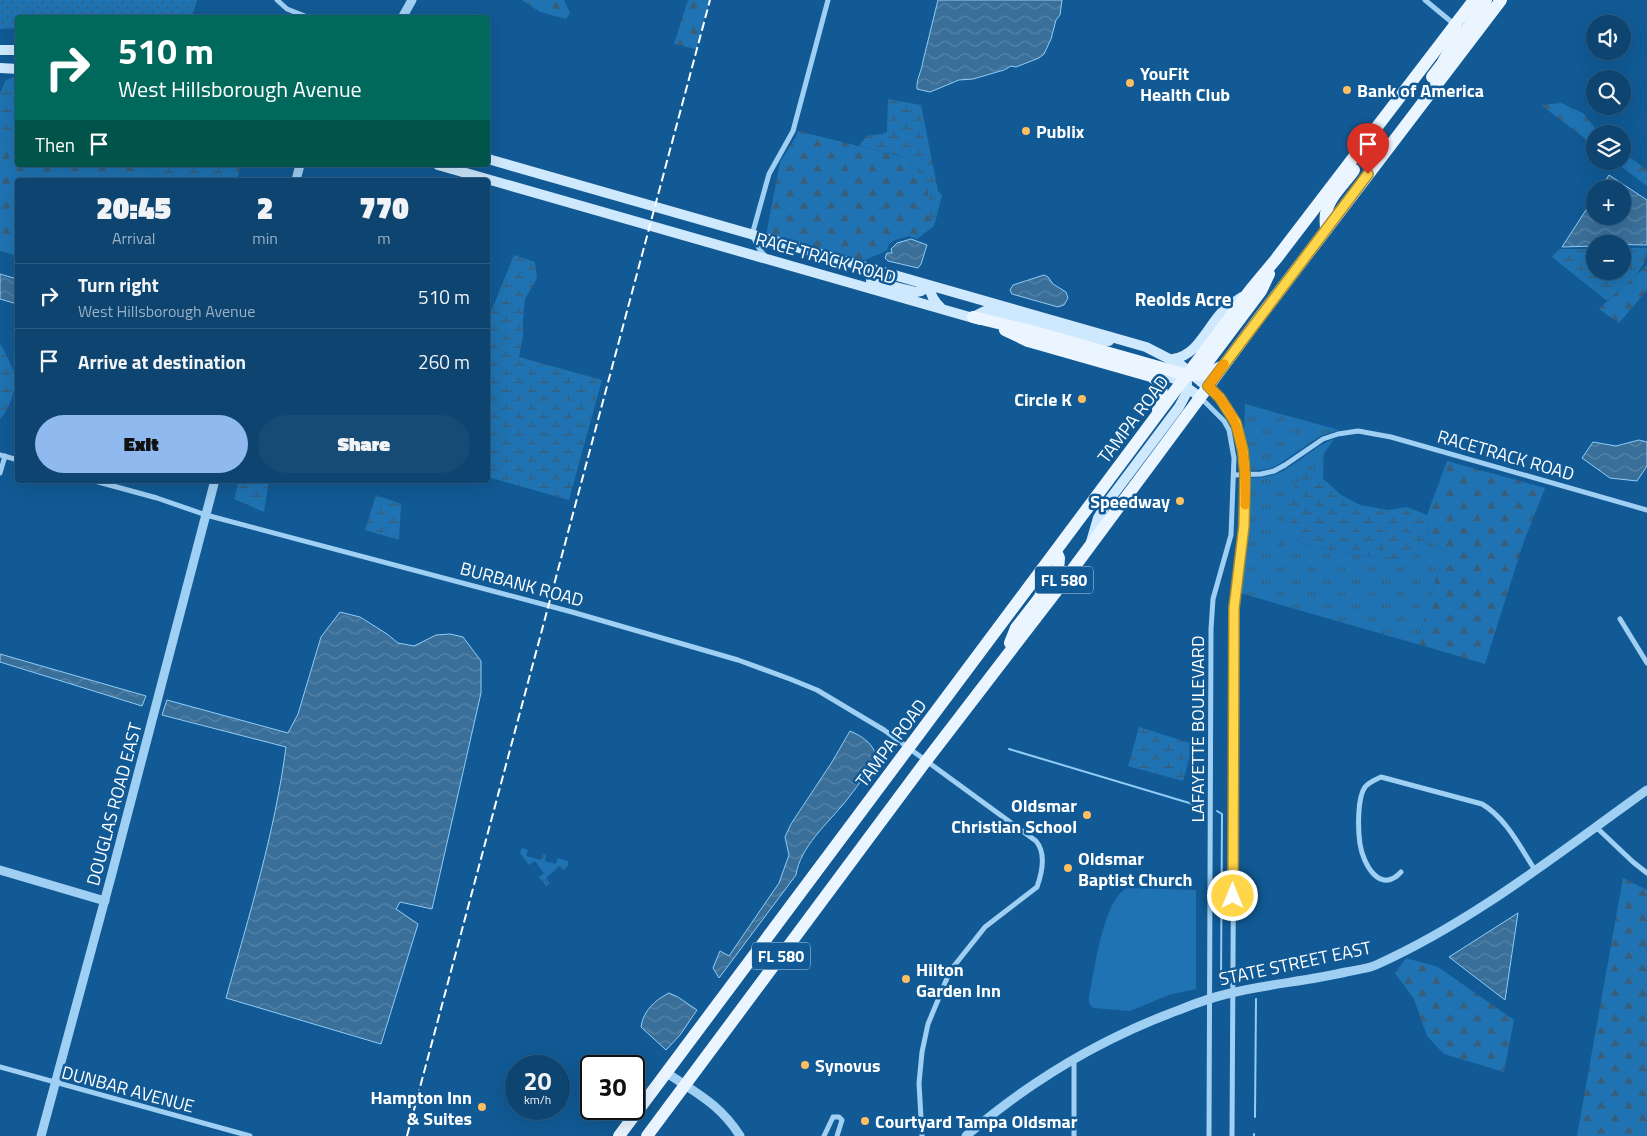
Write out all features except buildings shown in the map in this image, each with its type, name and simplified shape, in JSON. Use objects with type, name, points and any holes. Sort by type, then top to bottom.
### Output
[{"type":"main road","name":"FL 580","points":[[1192,379],[1247,294],[1474,0]]},
{"type":"main road","points":[[1461,53],[1466,32],[1486,0]]},
{"type":"main road","name":"FL 580","points":[[1192,379],[1223,366],[1501,0]]},
{"type":"main road","points":[[1389,146],[1398,121],[1442,64],[1458,37],[1455,25]]},
{"type":"main road","points":[[0,50],[15,50]]},
{"type":"main road","points":[[0,68],[15,69]]},
{"type":"main road","points":[[1326,230],[1325,215],[1332,199],[1374,145],[1375,129]]},
{"type":"main road","name":"RACE TRACK ROAD","points":[[490,161],[1146,347],[1173,359],[1192,379]]},
{"type":"main road","name":"RACE TRACK ROAD","points":[[445,167],[484,178]]},
{"type":"main road","name":"RACE TRACK ROAD","points":[[490,180],[973,317],[1003,329],[1162,374],[1192,379]]},
{"type":"main road","points":[[797,248],[804,269]]},
{"type":"main road","points":[[1090,544],[1098,518],[1179,407],[1192,379],[1207,363],[1261,291],[1276,258]]},
{"type":"main road","points":[[819,273],[837,272],[910,291],[921,291],[929,286],[930,295],[942,308]]},
{"type":"main road","points":[[957,293],[970,306],[973,317]]},
{"type":"main road","points":[[1173,359],[1183,358],[1192,352],[1226,308],[1247,294]]},
{"type":"main road","points":[[973,317],[984,310],[991,311],[1095,341],[1125,341]]},
{"type":"main road","points":[[973,317],[1035,332],[1192,379]]},
{"type":"main road","points":[[1003,329],[1028,341],[1151,376],[1160,384],[1163,393],[1155,418]]},
{"type":"main road","name":"FL 580","points":[[647,1136],[1200,397],[1192,379]]},
{"type":"main road","name":"TAMPA ROAD","points":[[619,1136],[1155,418],[1192,379]]},
{"type":"main road","points":[[1002,661],[1016,628],[1058,570],[1059,558],[1056,551]]},
{"type":"street","points":[[277,0],[287,9],[302,15]]},
{"type":"street","points":[[404,15],[412,0]]},
{"type":"street","points":[[768,258],[760,250],[752,235],[769,174],[793,131],[828,0]]},
{"type":"street","points":[[1425,0],[1455,25]]},
{"type":"street","name":"LAFAYETTE BOULEVARD","points":[[1192,379],[1220,398],[1236,423],[1243,451],[1245,475],[1244,526],[1234,608],[1232,1136]]},
{"type":"street","name":"LAFAYETTE BOULEVARD","points":[[1200,397],[1217,413],[1229,430],[1234,475],[1231,535],[1213,599],[1211,629],[1209,1136]]},
{"type":"street","name":"RACETRACK ROAD","points":[[1245,475],[1274,471],[1323,439],[1338,434],[1358,431],[1391,437],[1647,510]]},
{"type":"street","points":[[0,473],[2,456],[15,459]]},
{"type":"street","points":[[1234,475],[1245,475]]},
{"type":"street","name":"BURBANK ROAD","points":[[102,483],[206,514],[572,612],[738,660],[817,690],[910,747],[926,761],[1036,841],[1041,848],[1042,857],[1037,887],[984,927],[950,971],[939,995],[928,1024],[922,1052],[919,1083],[922,1136]]},
{"type":"street","name":"DOUGLAS ROAD EAST","points":[[41,1136],[105,901],[214,483]]},
{"type":"street","points":[[1620,619],[1647,663]]},
{"type":"street","points":[[1401,872],[1397,877],[1388,881],[1380,880],[1372,871],[1360,846],[1360,798],[1364,788],[1373,780],[1381,777],[1482,804],[1494,810],[1535,870]]},
{"type":"street","name":"STATE STREET EAST","points":[[966,1136],[1009,1102],[1074,1057],[1149,1021],[1210,998],[1233,992],[1374,966],[1422,942],[1497,897],[1647,790]]},
{"type":"street","points":[[1595,827],[1632,862],[1647,873]]},
{"type":"street","points":[[0,870],[105,901]]},
{"type":"street","points":[[1074,1057],[1074,1136]]},
{"type":"street","name":"DUNBAR AVENUE","points":[[0,1066],[250,1136]]},
{"type":"street","points":[[666,1073],[714,1104],[733,1125],[740,1136]]},
{"type":"street","points":[[824,1136],[833,1117],[839,1116],[842,1120],[837,1136]]},
{"type":"green space","points":[[0,0],[197,0],[193,15],[15,15],[15,28],[0,29]]},
{"type":"green space","points":[[522,0],[564,0],[570,13],[566,19],[540,12]]},
{"type":"green space","points":[[688,0],[710,0],[696,49],[674,44]]},
{"type":"green space","points":[[15,77],[15,149],[0,133],[0,93],[6,80]]},
{"type":"green space","points":[[888,99],[921,105],[938,191],[942,195],[936,219],[928,215],[928,189],[923,176],[913,168],[907,158],[859,146],[866,136],[887,132]]},
{"type":"green space","points":[[1561,103],[1583,113],[1593,125],[1586,125],[1586,139],[1541,105]]},
{"type":"green space","points":[[798,131],[907,158],[913,168],[923,176],[928,189],[928,215],[936,219],[934,226],[917,239],[909,236],[895,240],[889,244],[887,250],[859,262],[766,235],[780,162]]},
{"type":"green space","points":[[0,133],[15,149],[15,167],[148,167],[156,178],[15,178],[15,255],[0,251]]},
{"type":"green space","points":[[1631,158],[1647,170],[1647,186],[1626,170],[1631,170]]},
{"type":"green space","points":[[148,167],[223,167],[220,178],[156,178]]},
{"type":"green space","points":[[223,167],[240,167],[238,178],[220,178]]},
{"type":"green space","points":[[1631,248],[1647,248],[1643,264],[1631,280]]},
{"type":"green space","points":[[1559,249],[1586,249],[1586,280],[1631,280],[1607,301],[1552,257]]},
{"type":"green space","points":[[514,255],[535,262],[537,278],[525,299],[523,336],[519,357],[602,380],[569,500],[490,478],[490,314]]},
{"type":"green space","points":[[1647,265],[1647,290],[1619,323],[1599,309]]},
{"type":"green space","points":[[0,344],[13,370],[15,382],[9,405],[0,419]]},
{"type":"green space","points":[[1245,404],[1339,430],[1320,436],[1272,468],[1249,471],[1244,436]]},
{"type":"green space","points":[[1334,439],[1324,453],[1323,479],[1313,469],[1297,542],[1340,552],[1413,559],[1428,540],[1444,551],[1417,644],[1240,593],[1249,527],[1249,478],[1276,474],[1326,442]]},
{"type":"green space","points":[[1447,461],[1545,488],[1524,541],[1485,664],[1417,644],[1444,551],[1428,540],[1427,515]]},
{"type":"green space","points":[[1313,469],[1341,495],[1360,505],[1388,510],[1407,507],[1427,515],[1428,540],[1413,559],[1355,554],[1297,542],[1290,530],[1289,498],[1301,474]]},
{"type":"green space","points":[[238,483],[269,483],[264,512],[234,499]]},
{"type":"green space","points":[[376,495],[401,504],[399,540],[365,530]]},
{"type":"green space","points":[[1139,727],[1193,744],[1183,781],[1128,766]]},
{"type":"green space","points":[[522,848],[528,850],[526,856],[541,860],[543,854],[546,855],[545,861],[556,864],[558,858],[568,861],[568,865],[564,870],[559,866],[546,878],[550,883],[546,886],[539,877],[544,873],[535,861],[529,865],[520,853]]},
{"type":"green space","points":[[1623,878],[1647,890],[1647,1136],[1577,1136]]},
{"type":"green space","points":[[1127,888],[1196,890],[1196,989],[1169,995],[1130,1011],[1093,1008],[1089,1003],[1089,998],[1101,938],[1112,906],[1119,895]]},
{"type":"green space","points":[[1406,958],[1438,967],[1514,1020],[1504,1072],[1444,1054],[1427,1036],[1414,999],[1395,973]]},
{"type":"water","points":[[938,0],[1062,0],[1060,15],[1056,20],[1051,39],[1044,54],[1039,58],[1016,67],[1011,66],[1004,70],[973,79],[959,80],[930,92],[917,89],[917,85]]},
{"type":"water","points":[[1609,175],[1617,180],[1606,180]]},
{"type":"water","points":[[1631,189],[1647,200],[1647,245],[1631,245],[1631,235],[1586,235],[1586,246],[1562,247],[1586,210],[1586,225],[1631,225]]},
{"type":"water","points":[[911,239],[927,245],[918,268],[888,261],[885,258],[887,253],[892,253],[891,249],[897,243]]},
{"type":"water","points":[[0,274],[15,278],[15,303],[0,299]]},
{"type":"water","points":[[1044,275],[1053,284],[1066,292],[1068,298],[1064,305],[1058,307],[1012,294],[1010,290],[1013,285]]},
{"type":"water","points":[[1639,440],[1647,442],[1647,466],[1637,481],[1610,478],[1582,458],[1593,442],[1616,446]]},
{"type":"water","points":[[340,612],[360,617],[398,643],[414,646],[436,635],[450,634],[463,637],[481,661],[481,693],[432,909],[400,902],[396,909],[418,924],[381,1044],[226,998],[268,842],[286,747],[162,715],[167,700],[288,733],[298,714],[321,637]]},
{"type":"water","points":[[0,654],[146,696],[142,706],[0,662]]},
{"type":"water","points":[[850,731],[868,742],[874,750],[877,760],[809,845],[803,855],[796,875],[719,978],[713,968],[720,951],[729,956],[779,883],[789,855],[785,837],[791,824]]},
{"type":"water","points":[[1518,913],[1505,1000],[1449,957]]},
{"type":"water","points":[[669,993],[697,1010],[680,1035],[666,1050],[641,1027],[644,1016],[650,1007]]},
{"type":"waterway","points":[[1009,749],[1196,805]]},
{"type":"waterway","points":[[1217,811],[1222,814],[1221,981]]},
{"type":"waterway","points":[[1255,1117],[1256,999]]},
{"type":"railway","points":[[407,1136],[710,0]]},
{"type":"slow traffic","points":[[1224,364],[1208,386],[1220,398],[1231,414],[1240,434],[1245,475],[1245,505]]},
{"type":"place","name":"YouFit Health Club","points":[[1130,83]]},
{"type":"place","name":"Bank of America","points":[[1347,90]]},
{"type":"place","name":"Publix","points":[[1026,131]]},
{"type":"place","name":"Circle K","points":[[1082,399]]},
{"type":"place","name":"Speedway","points":[[1180,501]]},
{"type":"place","name":"Oldsmar Christian School","points":[[1087,815]]},
{"type":"place","name":"Oldsmar Baptist Church","points":[[1068,868]]},
{"type":"place","name":"Hilton Garden Inn","points":[[906,979]]},
{"type":"place","name":"Synovus","points":[[805,1065]]},
{"type":"place","name":"Hampton Inn & Suites","points":[[482,1107]]},
{"type":"place","name":"Courtyard Tampa Oldsmar","points":[[865,1121]]},
{"type":"district","name":"Reolds Acre","points":[[1183,298]]},
{"type":"route","points":[[1233,896],[1234,608],[1246,503],[1245,475],[1243,451],[1236,423],[1220,398],[1208,386],[1368,174]]}]
